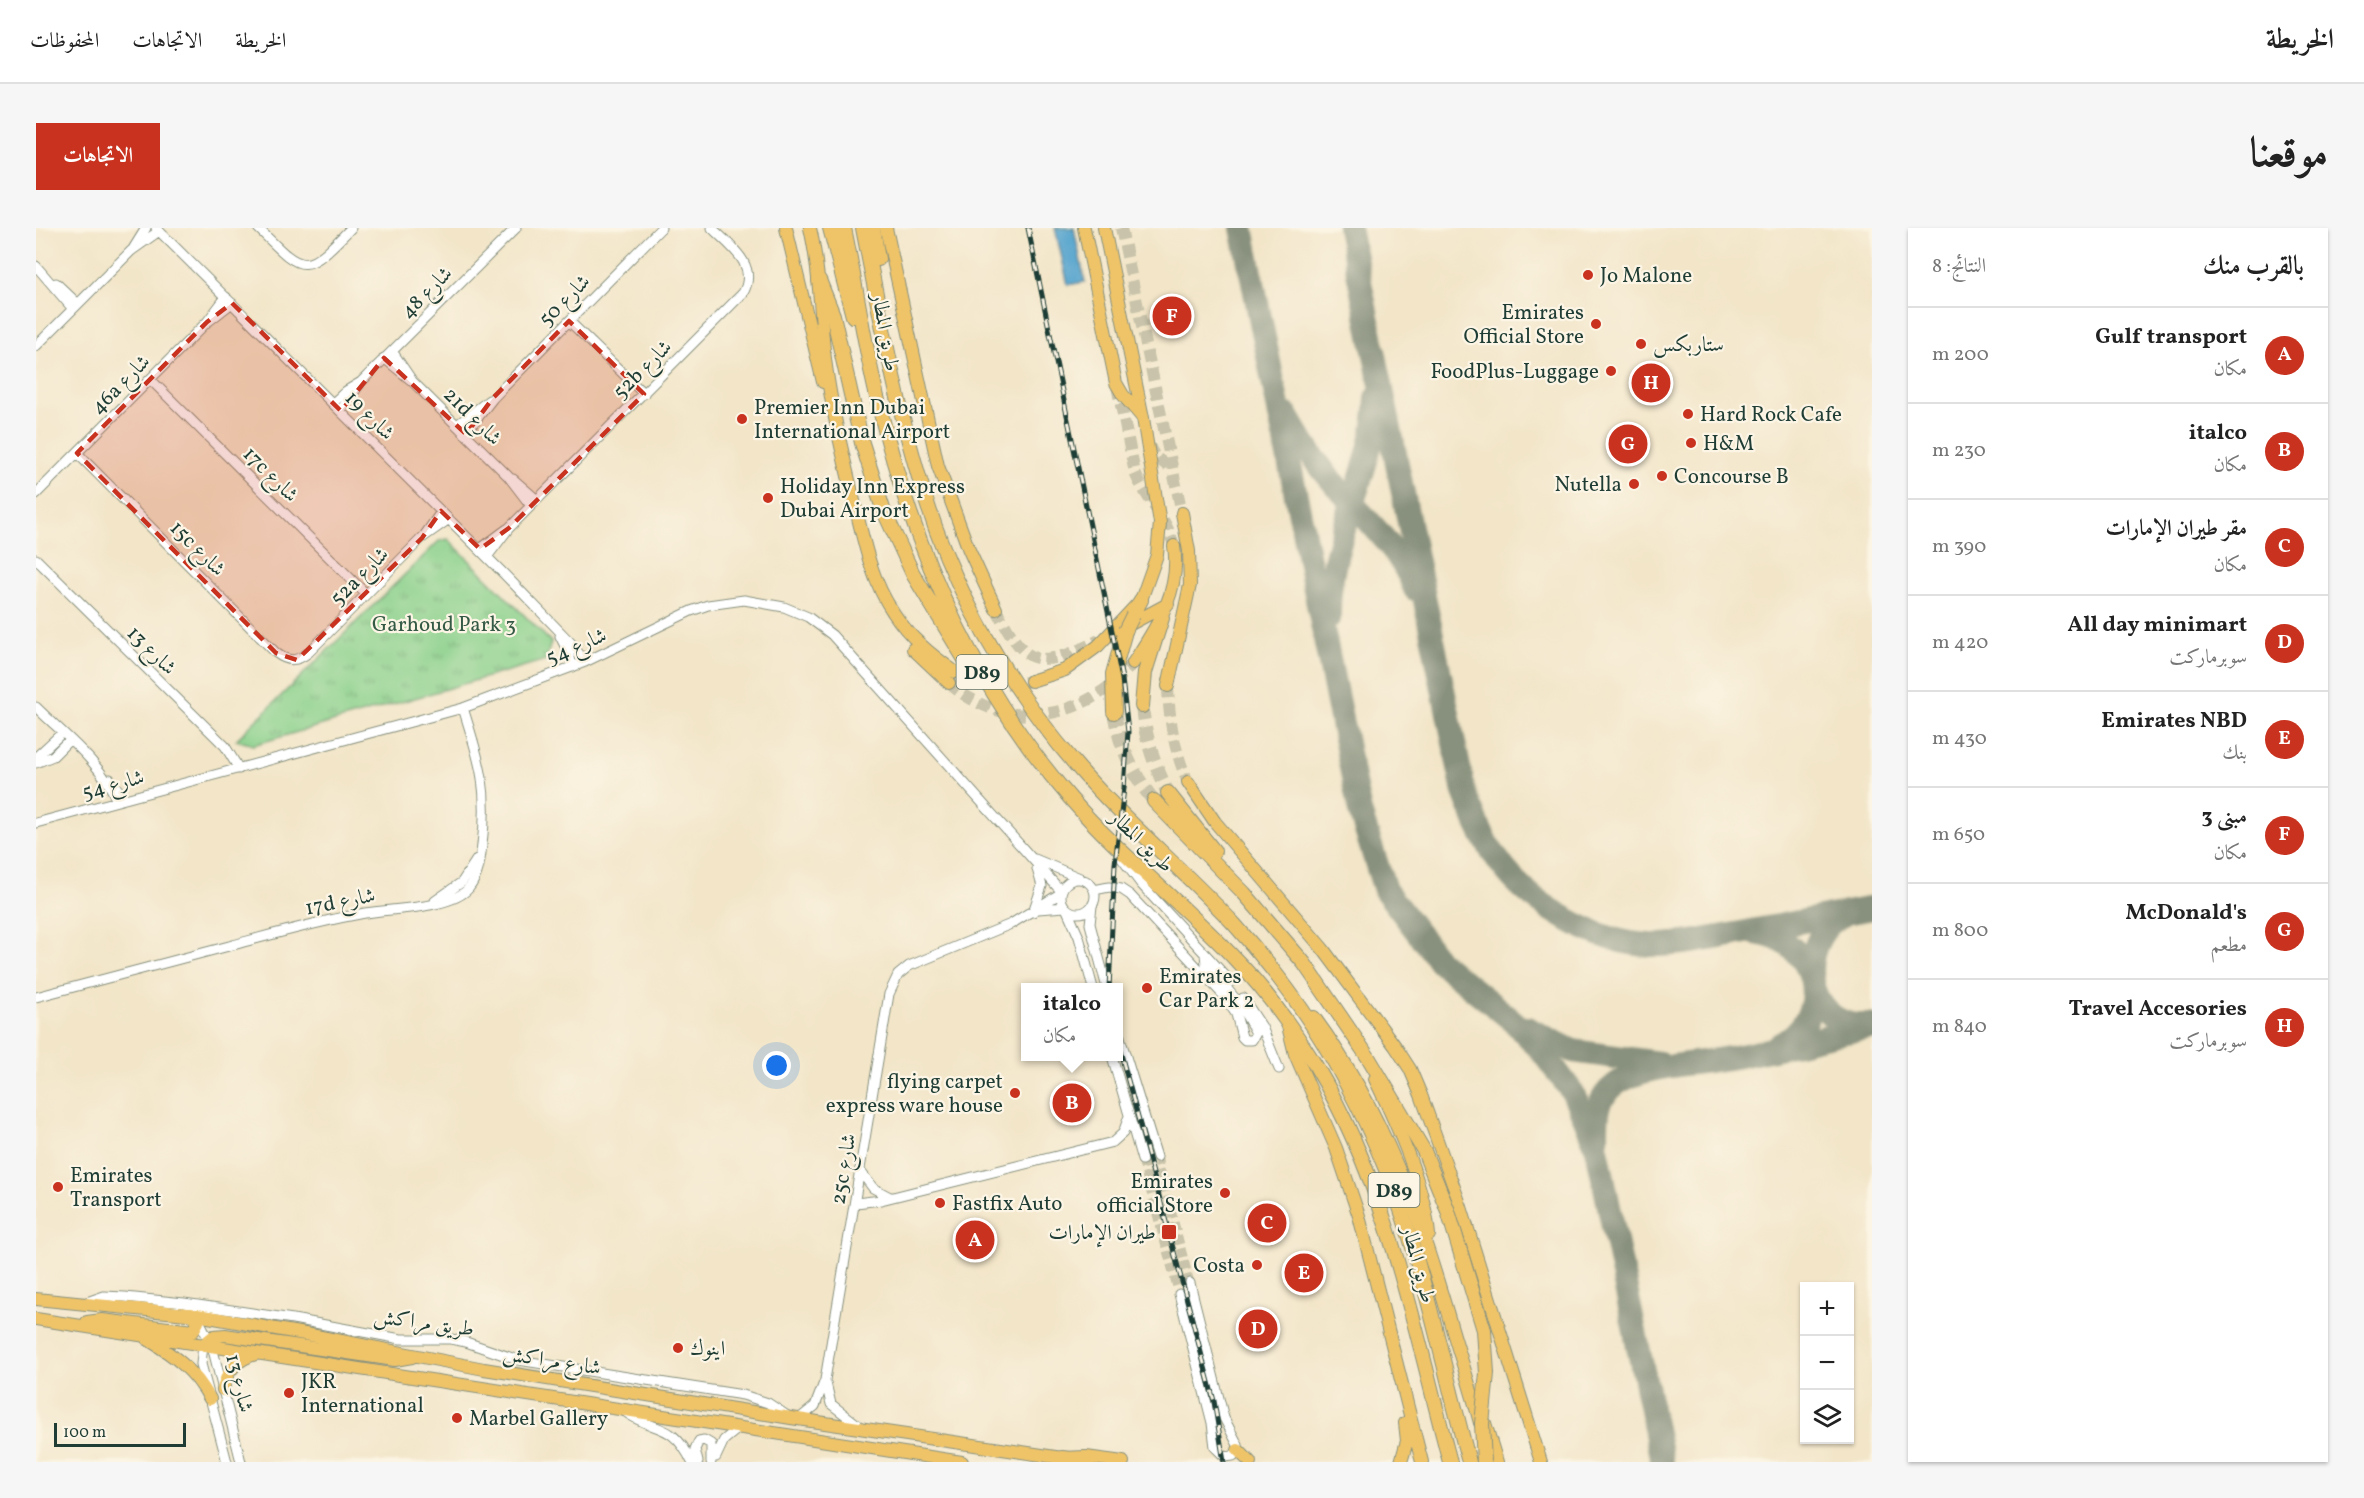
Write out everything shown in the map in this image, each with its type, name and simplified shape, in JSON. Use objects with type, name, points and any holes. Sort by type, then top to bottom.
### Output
[{"type":"highway","points":[[830,228],[854,320],[869,359]]},
{"type":"highway","name":"طريق المطار","points":[[844,228],[869,359],[894,462],[924,555],[957,626],[1006,712],[1055,779],[1110,840],[1238,962],[1287,1022],[1329,1089],[1353,1136],[1373,1185],[1392,1243],[1450,1462]]},
{"type":"highway","name":"طريق المطار","points":[[863,228],[906,430],[927,503],[960,585],[994,651],[1029,704],[1078,767],[1253,947],[1323,1042],[1352,1095],[1378,1151],[1410,1238],[1469,1462]]},
{"type":"highway","points":[[873,228],[879,270],[880,312]]},
{"type":"highway","points":[[819,280],[833,315],[868,464],[892,531],[913,574],[960,653],[987,692],[1006,712]]},
{"type":"highway","points":[[1114,712],[1113,674],[1121,631],[1141,600]]},
{"type":"highway","points":[[1142,706],[1145,672],[1162,618]]},
{"type":"highway","points":[[1168,793],[1271,918],[1315,978],[1424,1151],[1448,1211],[1484,1330],[1487,1367],[1482,1425],[1484,1462]]},
{"type":"highway","points":[[1154,801],[1237,885],[1283,936]]},
{"type":"highway","points":[[1062,1458],[1088,1462]]},
{"type":"main road","points":[[786,228],[814,354],[839,438],[867,555],[883,594],[908,633],[952,677]]},
{"type":"main road","points":[[810,228],[819,280],[825,357],[839,438]]},
{"type":"main road","points":[[886,228],[938,466],[969,550],[996,609]]},
{"type":"main road","points":[[1083,228],[1115,378],[1123,395],[1143,418]]},
{"type":"main road","points":[[1031,681],[1052,676],[1079,661],[1098,646],[1141,600],[1157,555],[1160,523],[1143,418],[1104,228]]},
{"type":"main road","points":[[1168,686],[1189,594],[1190,555],[1182,513]]},
{"type":"main road","points":[[1133,663],[1162,618],[1168,604],[1176,568],[1174,546]]},
{"type":"main road","points":[[1176,568],[1190,555]]},
{"type":"main road","points":[[1121,631],[1168,604]]},
{"type":"main road","points":[[1188,782],[1215,822],[1323,949],[1410,1069],[1461,1207],[1541,1462]]},
{"type":"main road","points":[[1253,947],[1308,1009],[1350,1068],[1398,1166],[1428,1245],[1491,1462]]},
{"type":"main road","points":[[1287,1022],[1295,1054],[1345,1173],[1359,1216],[1422,1462]]},
{"type":"main road","points":[[1351,1032],[1388,1106],[1407,1155],[1427,1217],[1430,1235],[1428,1245]]},
{"type":"main road","points":[[1379,1297],[1395,1335],[1430,1462]]},
{"type":"main road","name":"شارع مراكش","points":[[36,1299],[194,1315],[484,1369],[1062,1458],[1086,1457],[1123,1462]]},
{"type":"main road","points":[[80,1325],[102,1320],[193,1331],[198,1322],[194,1315]]},
{"type":"main road","name":"شارع مراكش","points":[[36,1319],[208,1343],[258,1353],[962,1462]]},
{"type":"main road","points":[[140,1334],[188,1367],[210,1399]]},
{"type":"main road","points":[[208,1343],[225,1335],[395,1360],[417,1355]]},
{"type":"main road","points":[[223,1390],[232,1367],[243,1358],[258,1353]]},
{"type":"main road","points":[[1401,1462],[1407,1441],[1401,1403],[1402,1386]]},
{"type":"main road","points":[[1472,1391],[1484,1419],[1497,1462]]},
{"type":"main road","points":[[1238,1450],[1250,1462]]},
{"type":"street","points":[[131,251],[146,228]]},
{"type":"street","points":[[258,228],[287,257],[307,264],[321,258],[351,228]]},
{"type":"street","name":"شارع 48","points":[[337,407],[346,391],[361,382],[516,228]]},
{"type":"street","name":"شارع 50","points":[[465,434],[493,398],[661,228]]},
{"type":"street","name":"52b شارع","points":[[487,557],[509,528],[731,307],[748,285],[747,266],[712,228]]},
{"type":"street","points":[[36,346],[131,251],[157,229]]},
{"type":"street","name":"شارع 19","points":[[157,229],[480,549],[572,644],[585,662]]},
{"type":"street","points":[[36,266],[76,307]]},
{"type":"street","name":"46a شارع","points":[[36,494],[229,300]]},
{"type":"street","points":[[569,321],[644,394]]},
{"type":"street","name":"21d شارع","points":[[388,355],[534,503]]},
{"type":"street","name":"17c شارع","points":[[150,379],[366,594]]},
{"type":"street","name":"شارع 50","points":[[457,425],[493,398]]},
{"type":"street","name":"15c شارع","points":[[77,453],[276,652],[290,660],[297,660]]},
{"type":"street","name":"52a شارع","points":[[297,660],[309,652],[445,515]]},
{"type":"street","name":"52b شارع","points":[[480,549],[509,528]]},
{"type":"street","name":"شارع 13","points":[[36,559],[231,753],[239,768]]},
{"type":"street","name":"شارع 54","points":[[36,823],[463,708],[585,662],[708,605],[744,600],[794,610],[814,621],[832,635],[1061,892]]},
{"type":"street","name":"شارع 19","points":[[556,628],[573,667]]},
{"type":"street","points":[[36,707],[110,778],[121,800]]},
{"type":"street","name":"17d شارع","points":[[36,998],[320,922],[452,900],[467,890],[478,872],[486,813],[481,764],[463,708]]},
{"type":"street","points":[[36,757],[66,737]]},
{"type":"street","points":[[36,763],[53,756],[66,737]]},
{"type":"street","points":[[218,740],[226,755],[229,771]]},
{"type":"street","points":[[1110,840],[1129,870],[1236,988],[1262,1027],[1280,1068]]},
{"type":"street","points":[[1034,859],[1042,886],[1036,910]]},
{"type":"street","name":"شارع 54","points":[[1034,859],[1080,878]]},
{"type":"street","points":[[1092,983],[1079,937],[1061,900],[1061,892],[1070,881],[1080,878],[1088,882],[1094,890],[1095,900],[1090,924],[1106,983]]},
{"type":"street","points":[[1094,890],[1109,887],[1120,889],[1139,903],[1225,997],[1236,1014],[1242,1037],[1245,1040],[1252,1040],[1256,1034],[1247,1016],[1230,990],[1206,964],[1205,954]]},
{"type":"street","name":"25c شارع","points":[[795,1418],[814,1406],[825,1380],[889,994],[894,981],[909,966],[1003,928],[1036,910],[1061,892]]},
{"type":"street","points":[[1066,908],[1080,913],[1092,906]]},
{"type":"street","name":"25c شارع","points":[[1036,910],[1066,908]]},
{"type":"street","points":[[1123,1044],[1157,1157]]},
{"type":"street","points":[[1113,1061],[1142,1160]]},
{"type":"street","points":[[856,1203],[890,1197],[1113,1142],[1124,1133],[1129,1116]]},
{"type":"street","points":[[861,1172],[873,1188],[890,1197]]},
{"type":"street","points":[[1179,1294],[1212,1423],[1215,1447],[1221,1455],[1229,1458],[1238,1450],[1237,1441],[1224,1418],[1190,1282]]},
{"type":"street","name":"طريق مراكش","points":[[82,1305],[104,1296],[125,1297],[252,1313],[401,1339],[451,1339],[518,1360],[743,1395],[768,1403],[795,1418]]},
{"type":"street","name":"شارع 13","points":[[194,1315],[208,1343],[223,1390],[241,1462]]},
{"type":"street","name":"شارع 13","points":[[208,1343],[201,1364],[228,1462]]},
{"type":"street","points":[[825,1380],[831,1404],[862,1428]]},
{"type":"street","points":[[622,1409],[638,1419],[671,1433],[684,1447],[692,1462]]},
{"type":"street","points":[[715,1462],[719,1446],[741,1427]]},
{"type":"street","points":[[698,1462],[696,1444],[704,1440],[711,1444],[711,1462]]},
{"type":"highlighted area","points":[[232,303],[341,411],[384,358],[466,434],[493,398],[569,321],[644,394],[509,528],[480,549],[441,511],[422,538],[297,660],[276,653],[77,453],[207,322]]},
{"type":"green space","name":"Garhoud Park 3","points":[[448,539],[551,642],[546,660],[253,745],[236,740],[439,541]]},
{"type":"water","points":[[1055,228],[1074,228],[1085,282],[1068,285]]},
{"type":"taxiway","points":[[1242,228],[1360,812],[1385,890],[1440,962],[1513,1021],[1540,1049],[1573,1093],[1597,1149],[1662,1462]]},
{"type":"taxiway","points":[[1349,228],[1464,792],[1486,842],[1509,874],[1525,890],[1564,918],[1608,937],[1630,943],[1651,945],[1699,941],[1872,908]]},
{"type":"taxiway","points":[[1329,617],[1330,589],[1335,561],[1368,453],[1377,398]]},
{"type":"taxiway","points":[[1287,415],[1323,470],[1391,547],[1415,589]]},
{"type":"taxiway","points":[[1845,914],[1830,924],[1819,938],[1813,954],[1811,972],[1814,989],[1821,1004],[1833,1016],[1850,1024],[1869,1025]]},
{"type":"taxiway","points":[[1755,933],[1777,939],[1794,950],[1805,964],[1812,981],[1812,999],[1807,1017],[1795,1033],[1777,1046]]},
{"type":"taxiway","points":[[1597,1139],[1598,1109],[1608,1091],[1626,1078],[1654,1069],[1747,1055],[1872,1027]]},
{"type":"taxiway","points":[[1527,1028],[1573,1051],[1659,1063]]},
{"type":"tunnel","points":[[1121,228],[1182,513]]},
{"type":"tunnel","points":[[1117,386],[1135,473],[1166,526],[1174,546]]},
{"type":"tunnel","points":[[1148,444],[1155,457],[1171,468]]},
{"type":"tunnel","points":[[996,609],[1017,643],[1033,657],[1042,659],[1062,656],[1099,640]]},
{"type":"tunnel","points":[[949,683],[971,699],[995,710],[1020,714],[1044,714],[1069,708],[1092,698],[1114,683],[1133,663]]},
{"type":"tunnel","points":[[955,672],[983,683],[1011,685],[1031,681]]},
{"type":"tunnel","points":[[1168,686],[1173,735],[1188,782]]},
{"type":"tunnel","points":[[1142,706],[1151,751],[1168,793]]},
{"type":"tunnel","points":[[1114,712],[1128,759],[1154,801]]},
{"type":"tunnel","points":[[1157,1157],[1190,1283]]},
{"type":"tunnel","points":[[1142,1160],[1179,1294]]},
{"type":"railway","points":[[1028,228],[1122,679],[1128,732],[1115,864],[1109,983]]},
{"type":"railway","points":[[1123,1061],[1214,1401],[1224,1462]]},
{"type":"place","name":"Jo Malone","points":[[1588,275]]},
{"type":"place","name":"مبنى 3","points":[[1172,316]]},
{"type":"place","name":"Emirates Official Store","points":[[1596,324]]},
{"type":"place","name":"ستاربكس","points":[[1641,344]]},
{"type":"place","name":"FoodPlus-Luggage","points":[[1611,371]]},
{"type":"place","name":"Travel Accesories","points":[[1651,383]]},
{"type":"place","name":"Hard Rock Cafe","points":[[1688,414]]},
{"type":"place","name":"Premier Inn Dubai International Airport","points":[[742,419]]},
{"type":"place","name":"H&M","points":[[1691,443]]},
{"type":"place","name":"McDonald's","points":[[1628,444]]},
{"type":"place","name":"Concourse B","points":[[1662,476]]},
{"type":"place","name":"Nutella","points":[[1634,484]]},
{"type":"place","name":"Holiday Inn Express Dubai Airport","points":[[768,498]]},
{"type":"place","name":"Emirates Car Park 2","points":[[1147,988]]},
{"type":"place","name":"flying carpet express ware house","points":[[1015,1093]]},
{"type":"place","name":"italco","points":[[1072,1103]]},
{"type":"place","name":"Emirates Transport","points":[[58,1187]]},
{"type":"place","name":"Emirates official Store","points":[[1225,1193]]},
{"type":"place","name":"Fastfix Auto","points":[[940,1203]]},
{"type":"place","name":"مقر طيران الإمارات","points":[[1267,1223]]},
{"type":"place","name":"طيران الإمارات","points":[[1169,1232]]},
{"type":"place","name":"Gulf transport","points":[[975,1240]]},
{"type":"place","name":"Costa","points":[[1257,1265]]},
{"type":"place","name":"Emirates NBD","points":[[1304,1273]]},
{"type":"place","name":"All day minimart","points":[[1258,1329]]},
{"type":"place","name":"اينوك","points":[[678,1348]]},
{"type":"place","name":"JKR International","points":[[289,1393]]},
{"type":"place","name":"Marbel Gallery","points":[[457,1418]]}]
